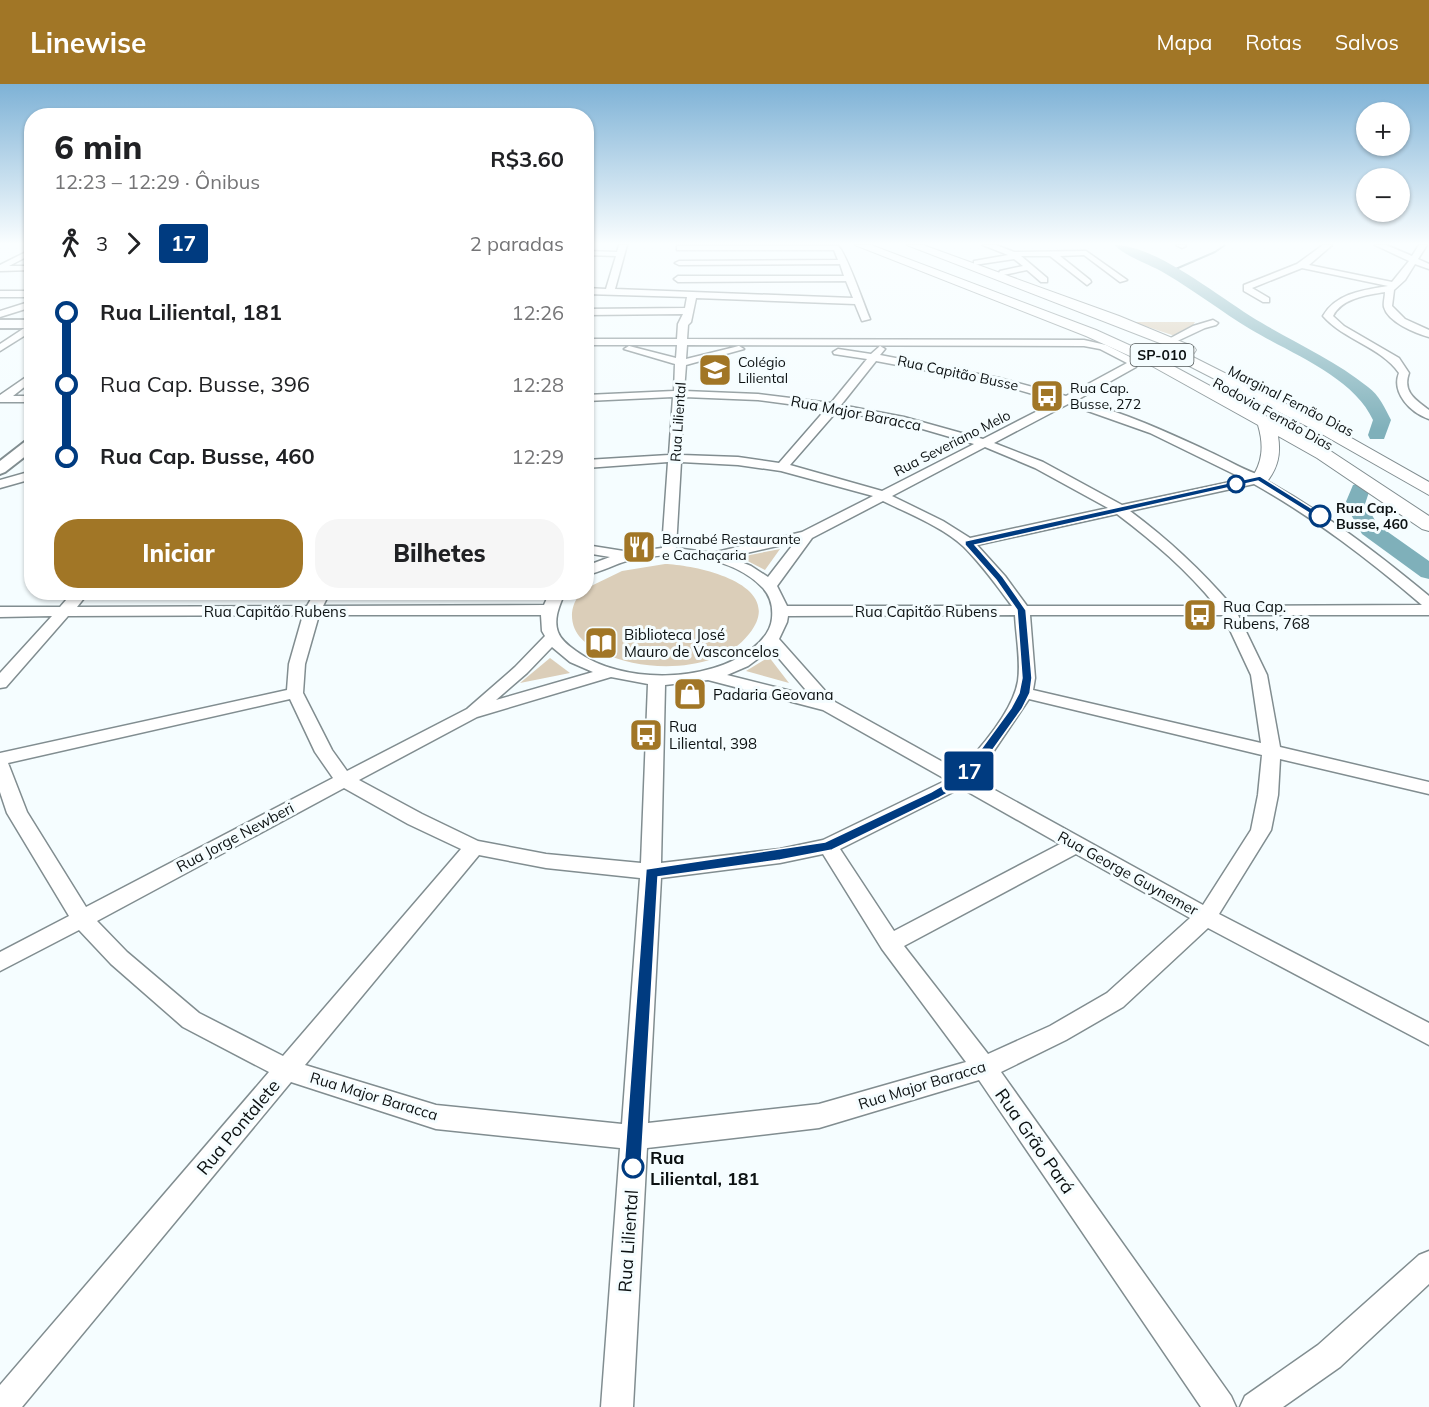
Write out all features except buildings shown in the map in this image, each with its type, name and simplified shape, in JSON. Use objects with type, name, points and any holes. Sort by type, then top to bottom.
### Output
[{"type":"highway","name":"Marginal Fernão Dias","points":[[1022,307],[1091,333],[1185,377],[1351,471],[1429,525]]},
{"type":"highway","name":"Rodovia Fernão Dias","points":[[1043,307],[1160,354],[1264,407],[1429,505]]},
{"type":"highway","name":"Rodovia Fernão Dias","points":[[1063,307],[1151,341],[1220,374],[1326,430],[1429,490]]},
{"type":"highway","name":"Marginal Fernão Dias","points":[[1078,307],[1170,341],[1263,385],[1429,475]]},
{"type":"highway","points":[[1260,479],[1268,470],[1271,449],[1270,432],[1264,421]]},
{"type":"main road","points":[[0,324],[24,325]]},
{"type":"main road","points":[[0,469],[24,450]]},
{"type":"street","points":[[0,314],[23,307]]},
{"type":"street","name":"Rua Liliental","points":[[669,552],[683,324],[686,322],[689,307]]},
{"type":"street","points":[[860,307],[865,319]]},
{"type":"street","points":[[1333,307],[1328,316],[1341,328],[1395,360],[1402,367],[1404,373],[1400,380],[1401,390],[1428,414]]},
{"type":"street","points":[[1389,307],[1396,317],[1429,334]]},
{"type":"street","points":[[594,312],[688,311]]},
{"type":"street","points":[[1170,341],[1186,336],[1203,324],[1213,323]]},
{"type":"street","points":[[0,348],[24,331]]},
{"type":"street","points":[[594,344],[885,342]]},
{"type":"street","points":[[782,467],[834,407],[885,342]]},
{"type":"street","name":"Rua Severiano Melo","points":[[807,535],[1133,365],[1120,355],[1092,344],[885,342]]},
{"type":"street","points":[[594,345],[621,348],[682,363]]},
{"type":"street","name":"Rua Capitão Busse","points":[[682,363],[732,350],[813,349],[874,356],[963,371],[1069,399],[1161,435],[1260,479],[1355,540],[1429,603]]},
{"type":"street","points":[[1,399],[24,382]]},
{"type":"street","name":"Rua Major Baracca","points":[[0,765],[17,813],[82,919],[119,958],[191,1020],[286,1069],[374,1100],[436,1117],[634,1137],[819,1116],[984,1068],[1058,1033],[1115,1000],[1206,917],[1261,830],[1268,795],[1271,750],[1259,675],[1228,610],[1181,558],[1119,509],[1048,470],[984,443],[904,420],[834,407],[758,397],[679,394],[594,398]]},
{"type":"street","points":[[1,399],[24,399]]},
{"type":"street","points":[[319,600],[313,610],[297,664],[295,693],[324,752],[344,780],[415,819],[474,847],[546,861],[651,873],[780,856],[828,846],[935,795],[961,780],[977,763],[1016,709],[1024,693],[1027,678],[1022,610],[1000,579],[969,543],[938,524],[883,495],[837,480],[782,467],[738,461],[675,458],[594,463]]},
{"type":"street","points":[[0,484],[24,478]]},
{"type":"street","points":[[969,543],[1260,479]]},
{"type":"street","points":[[712,557],[807,535]]},
{"type":"street","points":[[770,585],[807,535]]},
{"type":"street","points":[[594,550],[630,556]]},
{"type":"street","points":[[554,600],[549,610],[548,622],[553,637],[565,652],[584,664],[608,673],[657,680],[709,675],[736,666],[752,657],[772,640],[778,629],[782,611],[770,585],[745,568],[712,557],[669,552],[630,556],[594,568]]},
{"type":"street","points":[[0,684],[75,600]]},
{"type":"street","name":"Rua Capitão Rubens","points":[[0,612],[549,610]]},
{"type":"street","name":"Rua Capitão Rubens","points":[[782,611],[1429,610]]},
{"type":"street","points":[[471,713],[553,637]]},
{"type":"street","points":[[772,640],[830,706]]},
{"type":"street","points":[[471,713],[608,673]]},
{"type":"street","points":[[709,675],[830,706]]},
{"type":"street","name":"Rua Liliental","points":[[617,1407],[651,873],[657,680]]},
{"type":"street","points":[[0,759],[295,693]]},
{"type":"street","points":[[1024,693],[1429,788]]},
{"type":"street","name":"Rua George Guynemer","points":[[830,706],[1206,917],[1429,1035]]},
{"type":"street","name":"Rua Jorge Newberi","points":[[0,962],[471,713]]},
{"type":"street","points":[[890,943],[1076,845]]},
{"type":"street","name":"Rua Grão Pará","points":[[828,846],[890,943],[984,1068],[1220,1407]]},
{"type":"street","name":"Rua Pontalete","points":[[2,1407],[474,847]]},
{"type":"street","points":[[1256,1407],[1329,1356],[1429,1265]]},
{"type":"shaded area","points":[[1133,322],[1195,322],[1191,328],[1175,336]]},
{"type":"shaded area","points":[[780,549],[765,570],[740,557]]},
{"type":"shaded area","points":[[665,564],[716,573],[748,590],[757,602],[758,617],[749,634],[736,647],[700,662],[680,666],[659,666],[620,660],[585,642],[574,627],[572,613],[576,600],[594,600],[594,585],[622,571]]},
{"type":"shaded area","points":[[769,657],[789,683],[746,671]]},
{"type":"shaded area","points":[[550,658],[570,673],[520,683]]},
{"type":"waterway","points":[[1226,307],[1341,375],[1364,392],[1375,405],[1382,420],[1377,435]]},
{"type":"waterway","points":[[1360,489],[1355,504],[1370,529],[1429,572]]},
{"type":"bus line","name":"17","points":[[633,1167],[651,873],[780,856],[828,846],[935,795],[961,780],[977,763],[1016,709],[1024,693],[1027,678],[1022,610],[1000,579],[969,543],[1260,479],[1320,516]]},
{"type":"place","name":"Colégio Liliental","points":[[715,370]]},
{"type":"place","name":"Rua Cap. Busse, 272","points":[[1047,396]]},
{"type":"place","name":"Rua Cap. Busse, 460","points":[[1320,516]]},
{"type":"place","name":"Barnabé Restaurante e Cachaçaria","points":[[639,547]]},
{"type":"place","name":"Rua Cap. Rubens, 768","points":[[1200,615]]},
{"type":"place","name":"Biblioteca José Mauro de Vasconcelos","points":[[601,643]]},
{"type":"place","name":"Padaria Geovana","points":[[690,694]]},
{"type":"place","name":"Rua Liliental, 398","points":[[646,735]]},
{"type":"place","name":"Rua Liliental, 181","points":[[633,1167]]}]
